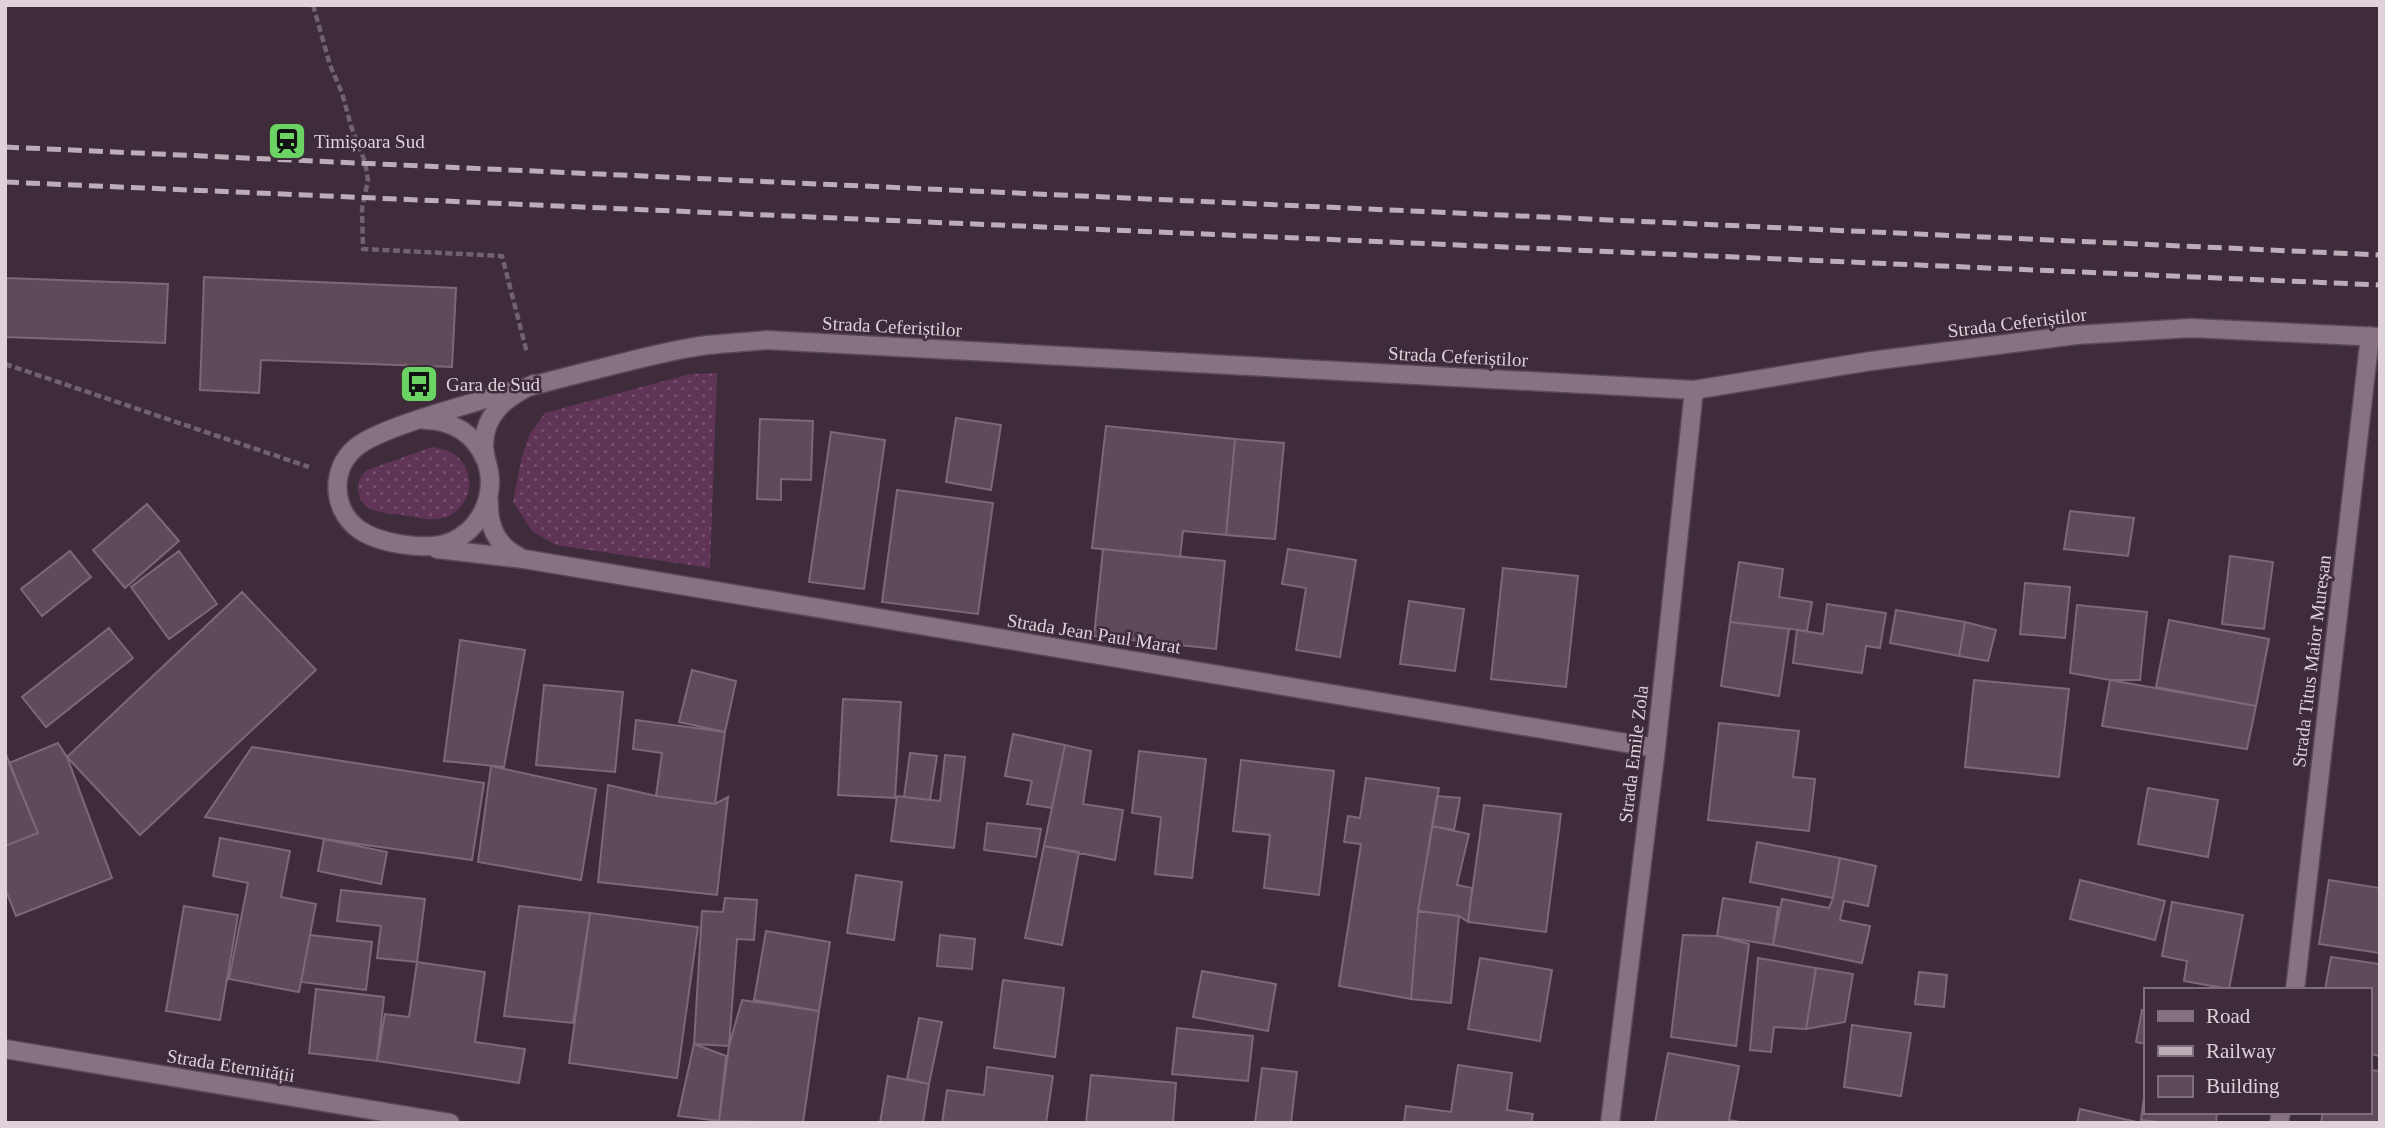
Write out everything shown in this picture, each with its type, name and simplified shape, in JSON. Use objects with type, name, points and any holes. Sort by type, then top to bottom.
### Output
[{"type":"street","name":"Strada Ceferiștilor","points":[[338,477],[348,455],[361,444],[415,421],[534,384],[641,358],[706,345],[766,340],[1694,390],[1871,361],[2076,335],[2191,328],[2375,337]]},
{"type":"street","name":"Strada Titus Maior Mureșan","points":[[2295,988],[2375,337]]},
{"type":"street","name":"Strada Ceferiștilor","points":[[524,559],[508,551],[498,540],[490,518],[490,482],[485,436],[496,409],[511,396],[534,384]]},
{"type":"street","name":"Strada Emile Zola","points":[[1610,1123],[1656,748],[1694,390]]},
{"type":"street","points":[[415,421],[440,421],[457,427],[477,445],[486,461]]},
{"type":"street","points":[[338,477],[337,492],[342,509],[357,528],[379,538],[424,547],[444,544],[470,529],[482,513],[489,493]]},
{"type":"street","name":"Strada Jean Paul Marat","points":[[424,547],[524,559],[1656,748]]},
{"type":"street","name":"Strada Eternității","points":[[5,1049],[450,1123]]},
{"type":"path","points":[[313,5],[330,65],[365,162],[368,180],[362,209],[363,249],[502,256],[534,384]]},
{"type":"path","points":[[5,364],[338,477]]},
{"type":"shaded area","points":[[717,373],[710,568],[556,545],[532,531],[513,502],[522,456],[530,434],[545,413],[690,374]]},
{"type":"shaded area","points":[[432,447],[454,454],[466,468],[469,490],[458,510],[444,518],[428,519],[383,513],[371,509],[361,501],[358,484],[367,470]]},
{"type":"building","points":[[204,277],[456,288],[452,367],[261,360],[259,393],[200,390]]},
{"type":"building","points":[[5,278],[168,284],[165,343],[5,337]]},
{"type":"building","points":[[956,418],[1001,425],[991,490],[946,482]]},
{"type":"building","points":[[760,419],[813,421],[811,480],[781,479],[781,500],[757,499]]},
{"type":"building","points":[[1106,426],[1235,439],[1226,535],[1183,531],[1180,557],[1092,548]]},
{"type":"building","points":[[831,432],[885,440],[864,589],[809,582]]},
{"type":"building","points":[[1235,439],[1284,443],[1275,539],[1226,535]]},
{"type":"building","points":[[897,490],[993,503],[978,614],[882,602]]},
{"type":"building","points":[[147,504],[179,541],[125,588],[93,550]]},
{"type":"building","points":[[2070,511],[2134,518],[2128,556],[2064,549]]},
{"type":"building","points":[[1103,549],[1225,561],[1216,649],[1094,636]]},
{"type":"building","points":[[1288,549],[1356,560],[1340,657],[1296,650],[1306,588],[1282,584]]},
{"type":"building","points":[[70,551],[91,577],[42,616],[21,589]]},
{"type":"building","points":[[179,551],[217,604],[169,639],[131,587]]},
{"type":"building","points":[[2230,556],[2273,562],[2264,629],[2222,624]]},
{"type":"building","points":[[1739,562],[1783,569],[1779,597],[1812,602],[1807,631],[1730,622]]},
{"type":"building","points":[[1503,568],[1578,576],[1566,687],[1491,679]]},
{"type":"building","points":[[2025,583],[2070,587],[2065,638],[2020,634]]},
{"type":"building","points":[[242,592],[316,670],[140,835],[67,757]]},
{"type":"building","points":[[1409,601],[1464,609],[1455,671],[1400,664]]},
{"type":"building","points":[[1827,604],[1886,613],[1880,648],[1866,646],[1862,673],[1793,663],[1797,630],[1823,634]]},
{"type":"building","points":[[2077,605],[2147,612],[2140,680],[2110,680],[2070,673]]},
{"type":"building","points":[[1896,610],[1965,622],[1959,656],[1890,643]]},
{"type":"building","points":[[2169,620],[2269,639],[2256,706],[2156,687]]},
{"type":"building","points":[[1730,622],[1789,629],[1779,696],[1721,686]]},
{"type":"building","points":[[1965,622],[1996,630],[1988,661],[1959,656]]},
{"type":"building","points":[[109,628],[133,658],[46,727],[22,697]]},
{"type":"building","points":[[460,640],[525,650],[504,767],[444,761]]},
{"type":"building","points":[[692,670],[736,681],[725,732],[679,722]]},
{"type":"building","points":[[1974,680],[2069,689],[2059,777],[1965,767]]},
{"type":"building","points":[[2110,680],[2256,706],[2247,749],[2102,726]]},
{"type":"building","points":[[544,685],[623,692],[615,772],[536,765]]},
{"type":"building","points":[[843,699],[901,702],[895,798],[838,795]]},
{"type":"building","points":[[636,720],[725,732],[715,804],[656,796],[662,753],[633,749]]},
{"type":"building","points":[[1719,723],[1799,731],[1793,777],[1815,779],[1809,831],[1708,820]]},
{"type":"building","points":[[1013,734],[1065,745],[1052,808],[1027,804],[1032,781],[1005,776]]},
{"type":"building","points":[[58,743],[67,757],[112,878],[16,916],[5,888],[5,846],[38,833],[9,763]]},
{"type":"building","points":[[1065,745],[1091,751],[1083,804],[1123,810],[1115,860],[1044,846]]},
{"type":"building","points":[[252,747],[484,783],[472,860],[324,839],[205,817]]},
{"type":"building","points":[[1139,751],[1206,759],[1192,878],[1155,874],[1161,817],[1132,813]]},
{"type":"building","points":[[5,752],[38,833],[5,846]]},
{"type":"building","points":[[910,753],[937,756],[930,800],[904,797]]},
{"type":"building","points":[[945,755],[965,757],[954,848],[891,841],[897,796],[940,801]]},
{"type":"building","points":[[1241,760],[1334,771],[1319,895],[1264,888],[1270,835],[1233,831]]},
{"type":"building","points":[[491,766],[596,789],[581,880],[478,862]]},
{"type":"building","points":[[1366,778],[1439,788],[1418,911],[1411,999],[1339,986],[1361,844],[1344,842],[1348,816],[1360,818]]},
{"type":"building","points":[[608,785],[656,796],[715,804],[728,797],[717,895],[598,882]]},
{"type":"building","points":[[2148,788],[2218,800],[2208,857],[2138,844]]},
{"type":"building","points":[[1437,796],[1460,798],[1454,830],[1432,826]]},
{"type":"building","points":[[1484,805],[1561,814],[1546,932],[1468,922]]},
{"type":"building","points":[[987,823],[1041,829],[1036,857],[984,850]]},
{"type":"building","points":[[1432,826],[1469,834],[1457,885],[1472,888],[1468,922],[1459,916],[1418,911]]},
{"type":"building","points":[[220,838],[290,851],[281,897],[316,904],[299,992],[229,979],[248,883],[213,876]]},
{"type":"building","points":[[324,839],[387,852],[381,884],[318,871]]},
{"type":"building","points":[[1757,842],[1840,858],[1833,898],[1750,882]]},
{"type":"building","points":[[1044,846],[1079,852],[1062,945],[1025,938]]},
{"type":"building","points":[[1840,858],[1876,866],[1868,906],[1844,901],[1840,920],[1870,926],[1862,963],[1773,945],[1782,899],[1829,908]]},
{"type":"building","points":[[856,875],[902,882],[894,940],[847,933]]},
{"type":"building","points":[[2080,880],[2165,901],[2155,940],[2070,919]]},
{"type":"building","points":[[2329,880],[2380,888],[2380,953],[2319,944]]},
{"type":"building","points":[[341,890],[425,899],[417,962],[377,958],[381,926],[337,921]]},
{"type":"building","points":[[725,898],[757,900],[754,940],[737,939],[729,1046],[694,1044],[702,911],[723,912]]},
{"type":"building","points":[[1723,898],[1778,907],[1773,945],[1717,936]]},
{"type":"building","points":[[2172,902],[2243,915],[2229,988],[2184,981],[2187,961],[2162,956]]},
{"type":"building","points":[[184,906],[238,915],[220,1020],[166,1011]]},
{"type":"building","points":[[519,906],[590,913],[573,1023],[504,1016]]},
{"type":"building","points":[[1418,911],[1459,916],[1451,1003],[1411,999]]},
{"type":"building","points":[[590,913],[698,927],[677,1078],[569,1063]]},
{"type":"building","points":[[766,931],[830,942],[819,1011],[754,1000]]},
{"type":"building","points":[[310,935],[372,942],[366,990],[301,982]]},
{"type":"building","points":[[940,935],[975,939],[972,969],[937,966]]},
{"type":"building","points":[[1683,935],[1717,936],[1749,944],[1736,1046],[1671,1037]]},
{"type":"building","points":[[2331,957],[2380,964],[2380,1056],[2371,1054],[2371,988],[2325,988]]},
{"type":"building","points":[[1480,958],[1552,970],[1540,1041],[1468,1029]]},
{"type":"building","points":[[1758,958],[1816,968],[1806,1029],[1774,1027],[1771,1052],[1750,1050]]},
{"type":"building","points":[[417,962],[485,972],[475,1042],[525,1049],[519,1083],[377,1061],[385,1014],[409,1017]]},
{"type":"building","points":[[1816,968],[1853,974],[1845,1022],[1806,1029]]},
{"type":"building","points":[[1202,971],[1276,984],[1268,1031],[1193,1017]]},
{"type":"building","points":[[1919,972],[1947,975],[1944,1007],[1915,1004]]},
{"type":"building","points":[[1003,980],[1064,988],[1055,1057],[994,1048]]},
{"type":"building","points":[[316,989],[384,997],[377,1061],[309,1053]]},
{"type":"building","points":[[742,1000],[819,1011],[803,1123],[719,1121],[729,1046]]},
{"type":"building","points":[[2142,1010],[2144,1044],[2136,1042]]},
{"type":"building","points":[[919,1018],[942,1022],[929,1084],[907,1079]]},
{"type":"building","points":[[1852,1025],[1911,1033],[1901,1096],[1844,1087]]},
{"type":"building","points":[[1177,1028],[1253,1036],[1248,1081],[1172,1074]]},
{"type":"building","points":[[694,1044],[726,1056],[719,1121],[678,1116]]},
{"type":"building","points":[[1668,1053],[1739,1066],[1729,1120],[1745,1123],[1655,1123]]},
{"type":"building","points":[[1458,1065],[1512,1073],[1507,1110],[1533,1114],[1531,1123],[1404,1123],[1406,1106],[1451,1112]]},
{"type":"building","points":[[987,1067],[1053,1076],[1046,1123],[942,1123],[947,1090],[984,1095]]},
{"type":"building","points":[[1262,1068],[1297,1072],[1291,1123],[1255,1123]]},
{"type":"building","points":[[2371,1070],[2380,1071],[2380,1123],[2321,1123],[2323,1114],[2371,1114]]},
{"type":"building","points":[[1091,1075],[1176,1083],[1173,1123],[1086,1123]]},
{"type":"building","points":[[888,1076],[929,1084],[923,1123],[880,1123]]},
{"type":"building","points":[[2144,1098],[2144,1114],[2217,1114],[2216,1123],[2141,1120]]},
{"type":"building","points":[[2080,1109],[2141,1123],[2077,1123]]},
{"type":"railway","points":[[5,147],[2380,255]]},
{"type":"railway","points":[[5,182],[2380,285]]},
{"type":"place","name":"Timișoara Sud","points":[[287,141]]},
{"type":"place","name":"Gara de Sud","points":[[419,384]]}]
